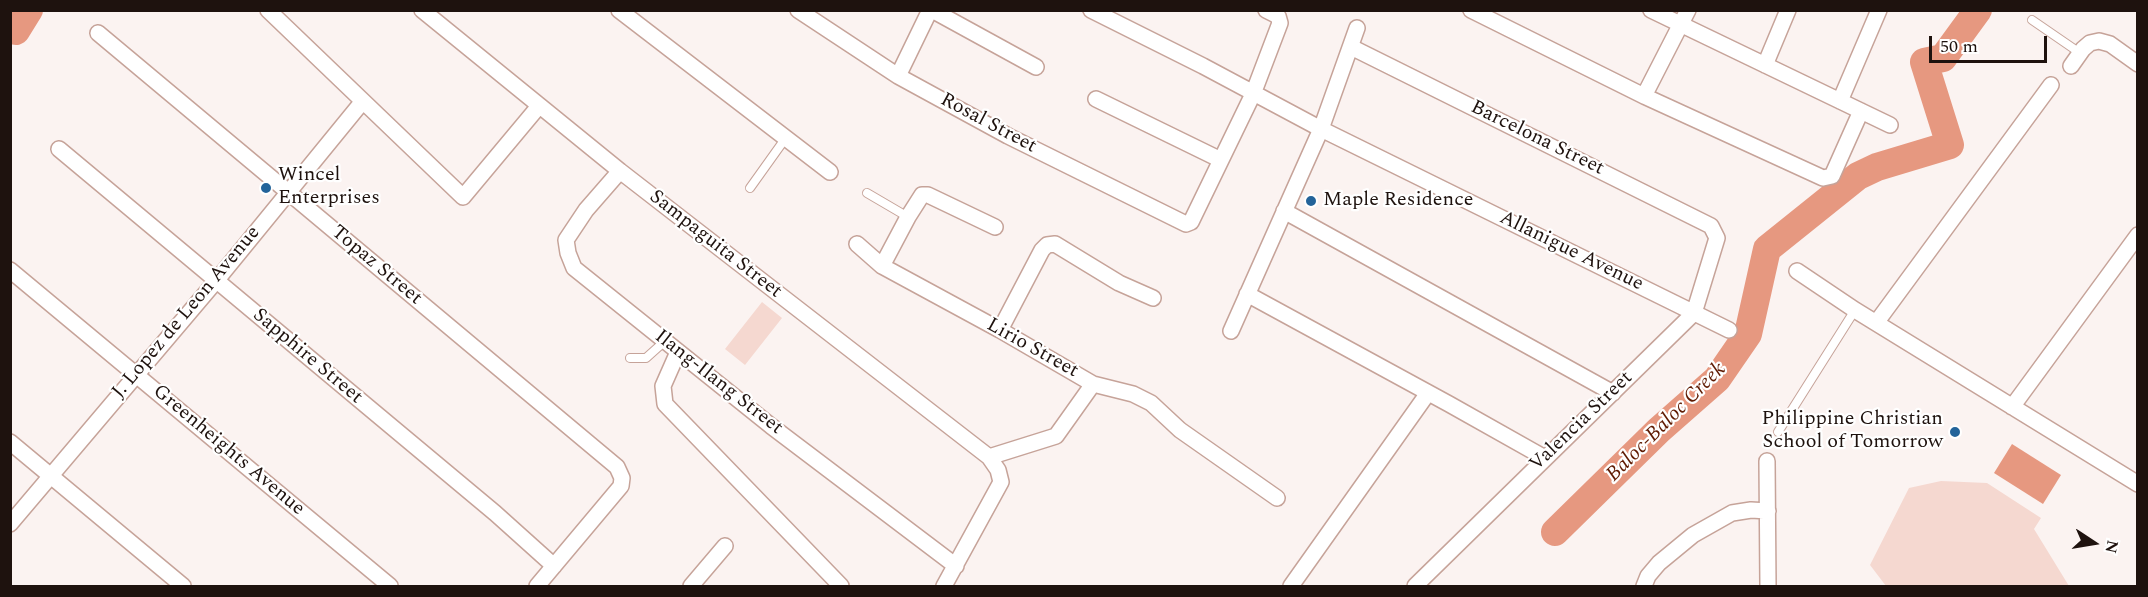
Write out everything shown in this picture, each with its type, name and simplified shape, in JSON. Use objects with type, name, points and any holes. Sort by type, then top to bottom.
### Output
[{"type":"street","points":[[268,10],[463,197],[539,106]]},
{"type":"street","name":"Sampaguita Street","points":[[422,10],[620,171],[990,457],[998,470],[1001,482],[956,566]]},
{"type":"street","points":[[619,10],[830,172]]},
{"type":"street","name":"Rosal Street","points":[[798,10],[898,76],[1008,136],[1186,224],[1191,222],[1221,160]]},
{"type":"street","points":[[898,76],[931,10],[1036,67]]},
{"type":"street","points":[[1091,10],[1203,66],[1253,94]]},
{"type":"street","points":[[1096,99],[1221,160],[1253,94],[1280,23],[1278,16],[1266,10]]},
{"type":"street","points":[[1471,10],[1644,96],[1823,178],[1832,176],[1862,111]]},
{"type":"street","points":[[1651,10],[1890,125]]},
{"type":"street","points":[[1644,96],[1689,10]]},
{"type":"street","points":[[1765,65],[1788,10]]},
{"type":"street","points":[[1840,101],[1879,10]]},
{"type":"street","points":[[1231,331],[1322,129],[1357,28]]},
{"type":"street","name":"Topaz Street","points":[[98,33],[617,467],[622,478],[621,486],[555,566]]},
{"type":"street","points":[[2075,60],[2090,43],[2099,41],[2110,44],[2138,64]]},
{"type":"street","name":"Barcelona Street","points":[[1351,47],[1711,226],[1717,238]]},
{"type":"street","points":[[1876,323],[2050,85]]},
{"type":"street","name":"Allanigue Avenue","points":[[1253,94],[1729,330]]},
{"type":"street","name":"J. Lopez de Leon Avenue","points":[[10,524],[216,281],[363,101]]},
{"type":"street","name":"Sapphire Street","points":[[59,149],[495,513],[555,566]]},
{"type":"street","name":"Ilang-Ilang Street","points":[[620,171],[586,210],[566,240],[574,268],[771,426],[956,566]]},
{"type":"street","points":[[882,266],[920,197],[928,195],[995,227]]},
{"type":"street","points":[[1284,211],[1613,393]]},
{"type":"street","points":[[2012,407],[2138,235]]},
{"type":"street","name":"Valencia Street","points":[[1415,586],[1694,313],[1717,238]]},
{"type":"street","name":"Lirio Street","points":[[857,244],[882,266],[1093,384],[1056,436],[990,457]]},
{"type":"street","points":[[1000,330],[1042,249],[1047,244],[1055,244],[1119,283],[1153,298]]},
{"type":"street","name":"Greenheights Avenue","points":[[10,270],[390,586]]},
{"type":"street","points":[[1797,271],[1855,310],[2138,484]]},
{"type":"street","points":[[1248,294],[1545,458]]},
{"type":"street","points":[[678,352],[663,386],[666,404],[841,586]]},
{"type":"street","points":[[1093,384],[1133,394],[1151,403],[1180,430],[1277,498]]},
{"type":"street","points":[[1291,586],[1428,393]]},
{"type":"street","points":[[10,442],[183,586]]},
{"type":"street","points":[[1767,461],[1768,586]]},
{"type":"street","points":[[1644,586],[1648,576],[1659,563],[1693,535],[1732,513],[1768,510]]},
{"type":"street","points":[[691,586],[725,546]]},
{"type":"street","points":[[537,586],[555,566]]},
{"type":"street","points":[[944,586],[956,566]]},
{"type":"lane","points":[[2032,20],[2075,60]]},
{"type":"lane","points":[[750,188],[785,139]]},
{"type":"lane","points":[[867,193],[908,217]]},
{"type":"lane","points":[[1778,432],[1855,310]]},
{"type":"lane","points":[[630,358],[646,358],[665,341]]},
{"type":"shaded area","points":[[762,302],[782,318],[745,365],[725,349]]},
{"type":"shaded area","points":[[2012,444],[2061,475],[2043,504],[1994,473]]},
{"type":"shaded area","points":[[1941,481],[1987,483],[2041,518],[2034,529],[2069,586],[1886,586],[1870,565],[1909,488]]},
{"type":"waterway","points":[[16,31],[29,10]]},
{"type":"waterway","name":"Baloc-Baloc Creek","points":[[1555,532],[1659,430],[1717,379],[1748,334],[1767,249],[1858,176],[1877,167],[1950,145],[1924,62],[1943,58],[1978,10]]},
{"type":"waterway","points":[[10,38],[16,31]]},
{"type":"place","name":"Wincel Enterprises","points":[[266,188]]},
{"type":"place","name":"Maple Residence","points":[[1311,201]]},
{"type":"place","name":"Philippine Christian School of Tomorrow","points":[[1955,432]]}]
